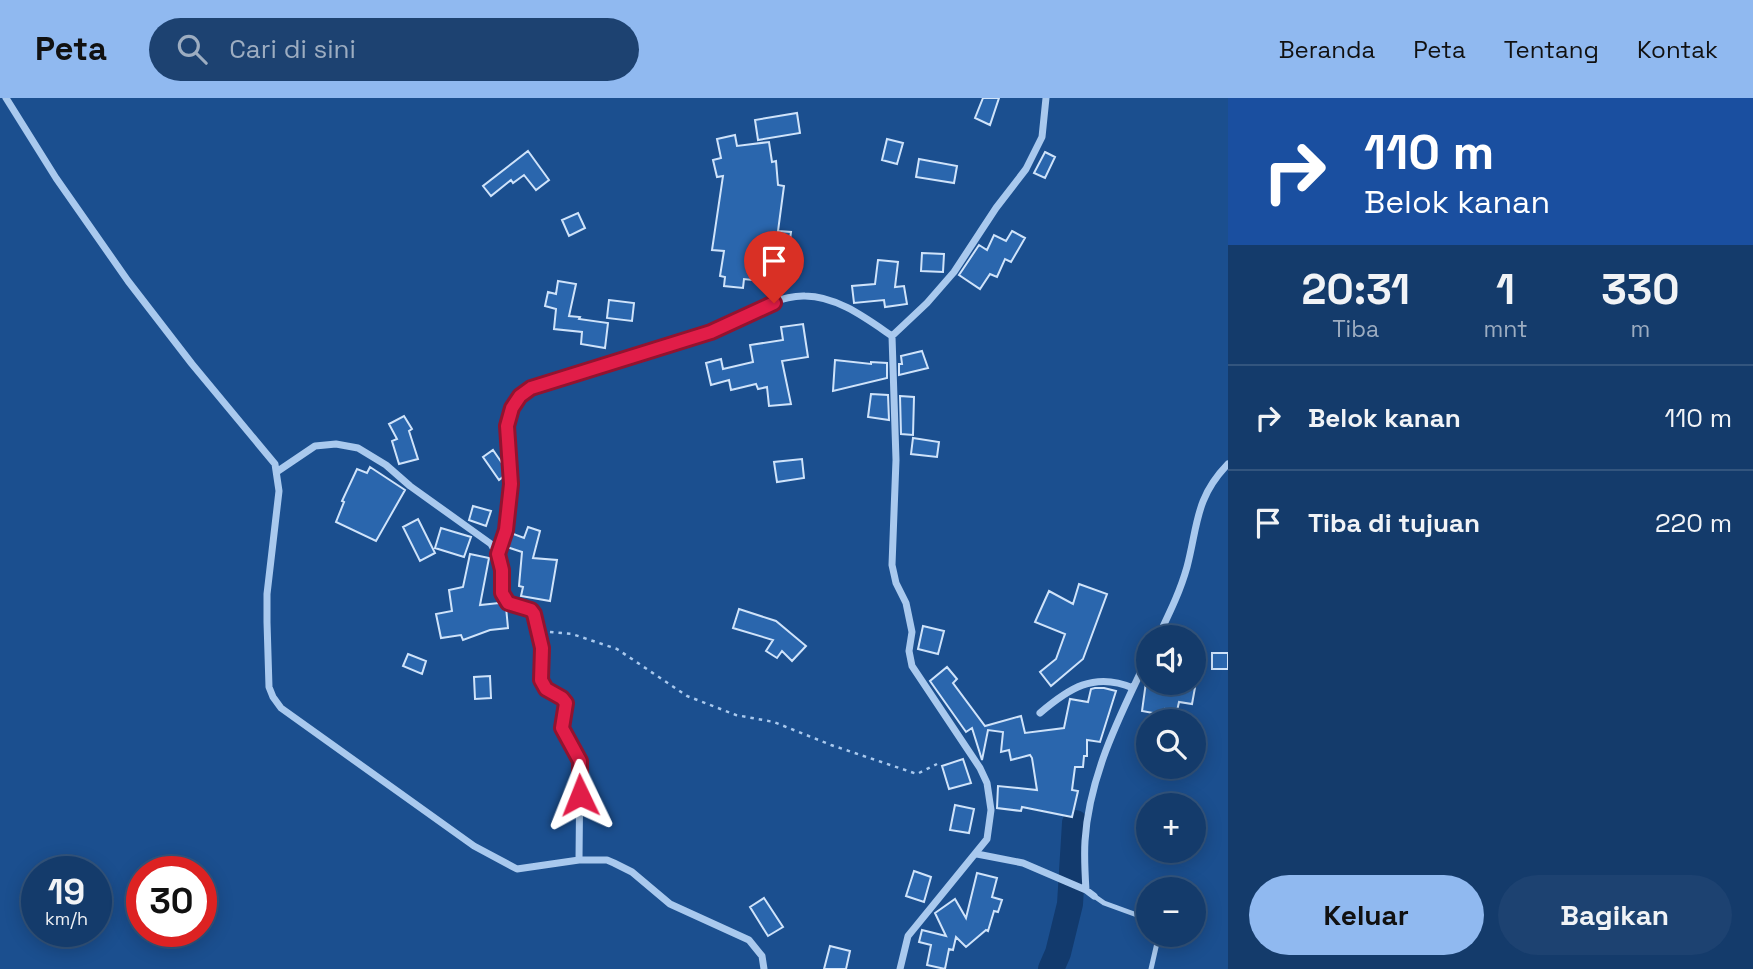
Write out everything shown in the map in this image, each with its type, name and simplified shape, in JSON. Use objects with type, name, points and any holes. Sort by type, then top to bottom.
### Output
[{"type":"street","points":[[6,98],[56,178],[128,281],[191,364],[271,457],[278,471],[278,508],[267,594],[267,622],[269,687],[281,708],[474,846],[506,865],[516,869],[579,860],[607,860],[632,873],[670,904],[749,940],[762,956],[764,969]]},
{"type":"street","points":[[900,969],[908,936],[977,854],[987,839],[990,825],[987,783],[967,747],[912,666],[909,650],[912,632],[906,603],[896,583],[892,565],[897,460],[892,336],[927,303],[954,272],[996,208],[1026,169],[1042,137],[1046,98]]},
{"type":"street","points":[[579,860],[580,761],[562,728],[565,700],[546,689],[541,680],[543,655],[540,631],[531,610],[517,607],[504,599],[498,554],[506,530],[511,484],[507,450],[509,415],[520,396],[531,388],[711,332],[774,303],[799,296],[810,296],[853,310],[892,336]]},
{"type":"street","points":[[278,471],[315,446],[336,444],[358,448],[386,465],[410,486],[481,534],[498,554]]},
{"type":"street","points":[[1164,625],[1186,569],[1204,496],[1213,479],[1228,464]]},
{"type":"street","points":[[1084,889],[1084,842],[1091,796],[1099,767],[1136,678]]},
{"type":"street","points":[[1040,713],[1065,692],[1090,682],[1116,683],[1131,687]]},
{"type":"street","points":[[977,854],[1023,863],[1069,881],[1094,895]]},
{"type":"lane","points":[[1094,895],[1104,903],[1136,915]]},
{"type":"lane","points":[[1151,969],[1155,947]]},
{"type":"path","points":[[540,631],[572,634],[617,649],[687,696],[736,715],[774,722],[831,745],[917,774],[937,764]]},
{"type":"building","points":[[983,98],[999,98],[990,125],[975,118]]},
{"type":"building","points":[[797,113],[800,133],[758,140],[755,120]]},
{"type":"building","points":[[735,135],[737,146],[769,142],[772,162],[776,161],[778,185],[784,186],[778,231],[791,232],[789,247],[757,243],[752,280],[744,279],[743,288],[724,286],[725,277],[720,276],[724,251],[712,250],[723,176],[717,177],[713,160],[721,158],[717,139]]},
{"type":"building","points":[[887,139],[903,143],[897,164],[882,160]]},
{"type":"building","points":[[528,151],[549,180],[536,190],[524,175],[513,183],[511,180],[491,196],[483,186]]},
{"type":"building","points":[[1045,152],[1055,157],[1045,178],[1034,173]]},
{"type":"building","points":[[919,159],[957,166],[954,183],[916,177]]},
{"type":"building","points":[[578,213],[585,228],[569,236],[562,220]]},
{"type":"building","points":[[1012,231],[1025,238],[1011,262],[1005,259],[997,277],[990,274],[980,289],[959,275],[979,245],[987,250],[994,235],[1006,241]]},
{"type":"building","points":[[922,253],[944,254],[943,272],[921,271]]},
{"type":"building","points":[[878,260],[898,262],[895,287],[904,286],[907,304],[885,307],[884,300],[854,303],[852,286],[875,284]]},
{"type":"building","points":[[558,281],[576,284],[569,316],[608,323],[605,348],[581,344],[582,332],[554,329],[556,309],[545,306],[548,292],[556,294]]},
{"type":"building","points":[[609,300],[634,303],[632,321],[607,318]]},
{"type":"building","points":[[803,324],[808,357],[782,361],[791,404],[769,406],[767,387],[758,389],[756,384],[731,390],[729,380],[711,385],[706,363],[721,359],[723,369],[753,362],[750,345],[783,340],[781,327]]},
{"type":"building","points":[[922,351],[928,368],[899,375],[901,356]]},
{"type":"building","points":[[835,360],[887,363],[887,378],[833,391]]},
{"type":"building","points":[[871,394],[888,395],[889,420],[868,417]]},
{"type":"building","points":[[900,396],[914,397],[913,435],[901,434]]},
{"type":"building","points":[[404,416],[412,429],[409,431],[418,459],[399,464],[392,441],[397,439],[389,424]]},
{"type":"building","points":[[913,438],[939,442],[937,457],[911,454]]},
{"type":"building","points":[[493,450],[504,466],[504,476],[499,480],[483,457]]},
{"type":"building","points":[[802,459],[804,478],[777,482],[774,462]]},
{"type":"building","points":[[370,467],[405,490],[376,541],[336,522],[344,502],[342,501],[357,469],[367,473]]},
{"type":"building","points":[[473,506],[491,511],[486,526],[469,520]]},
{"type":"building","points":[[418,519],[435,553],[420,561],[403,527]]},
{"type":"building","points":[[528,527],[540,531],[533,558],[557,560],[550,601],[521,596],[523,587],[519,586],[522,552],[507,547],[511,533],[524,538]]},
{"type":"building","points":[[441,528],[471,537],[464,557],[435,548]]},
{"type":"building","points":[[470,554],[489,558],[480,605],[499,603],[506,607],[508,628],[490,630],[463,640],[461,635],[441,638],[436,614],[452,611],[449,590],[463,587]]},
{"type":"building","points":[[1079,584],[1107,594],[1083,659],[1051,686],[1040,672],[1056,659],[1065,634],[1035,622],[1049,591],[1073,604]]},
{"type":"building","points":[[739,609],[776,621],[806,646],[792,661],[782,651],[777,658],[766,651],[773,640],[733,628]]},
{"type":"building","points":[[923,626],[944,631],[938,654],[918,649]]},
{"type":"building","points":[[1212,653],[1228,653],[1228,669],[1212,669]]},
{"type":"building","points":[[408,654],[426,661],[422,674],[403,666]]},
{"type":"building","points":[[947,667],[957,679],[953,683],[985,726],[1021,716],[1025,733],[1064,728],[1070,699],[1088,702],[1091,689],[1116,691],[1100,742],[1087,740],[1087,756],[1084,756],[1083,767],[1075,767],[1072,790],[1078,791],[1072,817],[1022,807],[1021,811],[997,808],[998,786],[1037,790],[1032,758],[1030,755],[1011,760],[1009,750],[1001,752],[1003,732],[988,730],[982,760],[972,728],[966,732],[930,681]]},
{"type":"building","points":[[490,676],[491,698],[475,699],[474,677]]},
{"type":"building","points":[[1144,695],[1194,695],[1192,704],[1179,702],[1177,709],[1142,709]]},
{"type":"building","points":[[963,759],[971,783],[949,789],[942,766]]},
{"type":"building","points":[[955,805],[974,809],[969,833],[950,830]]},
{"type":"building","points":[[914,871],[931,877],[924,902],[906,896]]},
{"type":"building","points":[[977,873],[997,878],[992,897],[1002,900],[998,912],[994,911],[988,931],[966,947],[956,937],[953,950],[949,949],[945,969],[927,965],[931,945],[919,942],[922,930],[946,936],[935,913],[955,899],[966,918]]},
{"type":"building","points":[[764,898],[783,927],[768,936],[750,907]]},
{"type":"building","points":[[830,946],[850,951],[846,969],[824,969]]},
{"type":"waterway","points":[[1051,969],[1058,953],[1070,904],[1075,823]]},
{"type":"route","points":[[580,795],[580,761],[562,728],[565,700],[546,689],[541,680],[543,655],[540,631],[534,614],[531,610],[508,603],[502,593],[502,570],[498,554],[509,510],[509,415],[520,396],[531,388],[711,332],[774,303]]}]
